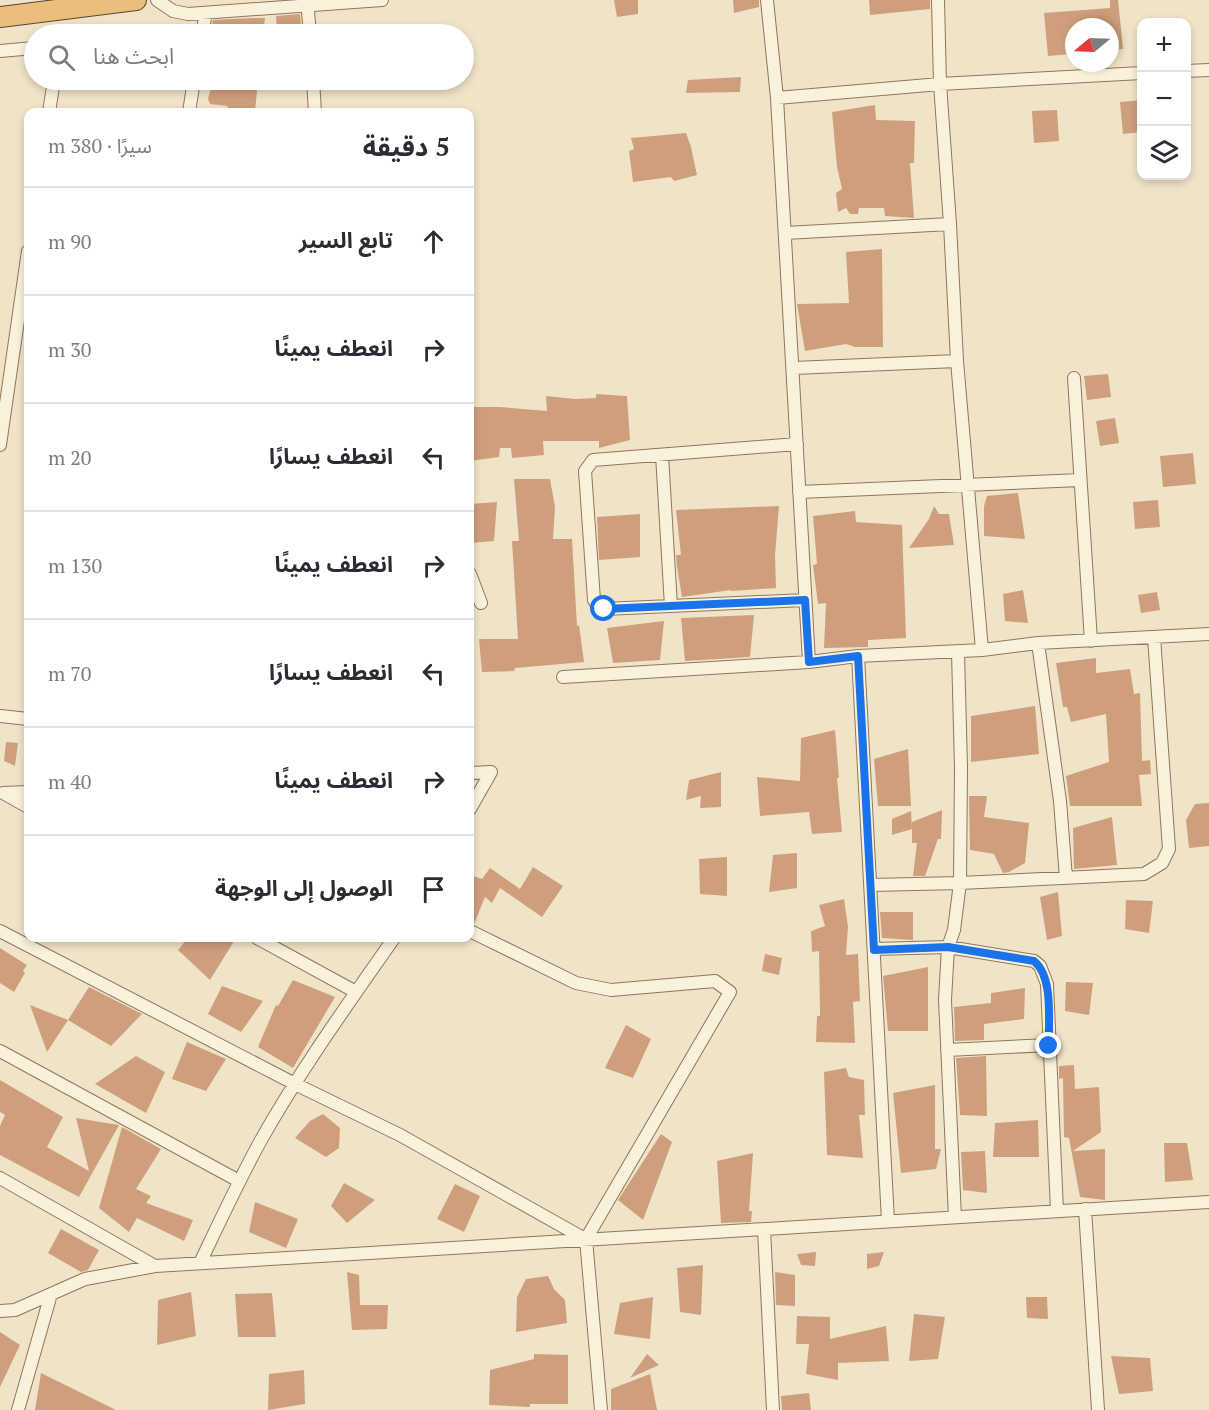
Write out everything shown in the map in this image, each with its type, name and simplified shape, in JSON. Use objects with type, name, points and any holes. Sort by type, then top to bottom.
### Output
[{"type":"highway","points":[[0,17],[136,0]]},
{"type":"street","points":[[157,0],[173,11],[188,14],[382,0]]},
{"type":"street","points":[[767,0],[777,98],[809,662]]},
{"type":"street","points":[[938,0],[940,84],[957,361],[982,650]]},
{"type":"street","points":[[307,4],[308,24]]},
{"type":"street","points":[[204,24],[206,13]]},
{"type":"street","points":[[0,51],[24,49]]},
{"type":"street","points":[[1191,71],[1209,70]]},
{"type":"street","points":[[777,98],[940,84],[1137,74]]},
{"type":"street","points":[[50,108],[52,90]]},
{"type":"street","points":[[190,108],[192,90]]},
{"type":"street","points":[[314,90],[315,108]]},
{"type":"street","points":[[785,232],[950,224]]},
{"type":"street","points":[[0,444],[24,279]]},
{"type":"street","points":[[794,368],[957,361]]},
{"type":"street","points":[[1074,378],[1091,640]]},
{"type":"street","points":[[796,444],[593,460],[585,471],[594,600],[598,606],[604,609],[805,600]]},
{"type":"street","points":[[662,454],[671,606]]},
{"type":"street","points":[[799,492],[1080,480]]},
{"type":"street","points":[[474,585],[481,603]]},
{"type":"street","points":[[563,677],[809,662],[858,656],[958,652],[1038,643],[1209,634]]},
{"type":"street","points":[[870,885],[960,884],[1144,874],[1162,863],[1169,849],[1154,637]]},
{"type":"street","points":[[1038,643],[1060,801],[1065,878]]},
{"type":"street","points":[[955,1217],[945,1000],[948,947],[954,930],[960,884],[958,652]]},
{"type":"street","points":[[858,656],[888,1221]]},
{"type":"street","points":[[0,716],[24,719]]},
{"type":"street","points":[[474,773],[491,772],[474,801]]},
{"type":"street","points":[[2,793],[24,792]]},
{"type":"street","points":[[2,793],[24,805]]},
{"type":"street","points":[[0,931],[400,1135],[586,1239]]},
{"type":"street","points":[[474,933],[576,983],[611,990],[714,981],[730,992],[586,1239],[601,1410]]},
{"type":"street","points":[[265,942],[356,992]]},
{"type":"street","points":[[200,1263],[240,1181],[295,1083],[391,942]]},
{"type":"street","points":[[874,950],[948,947],[1034,961],[1040,966],[1047,984],[1057,1211]]},
{"type":"street","points":[[947,1050],[1049,1046]]},
{"type":"street","points":[[0,1051],[240,1181]]},
{"type":"street","points":[[0,1178],[155,1266]]},
{"type":"street","points":[[0,1311],[15,1310],[85,1279],[155,1266],[1209,1202]]},
{"type":"street","points":[[1085,1209],[1098,1410]]},
{"type":"street","points":[[764,1229],[773,1410]]},
{"type":"street","points":[[18,1410],[51,1294]]},
{"type":"building","points":[[614,0],[638,0],[638,14],[617,17]]},
{"type":"building","points":[[733,0],[759,0],[759,7],[734,13]]},
{"type":"building","points":[[869,0],[930,0],[930,9],[870,15]]},
{"type":"building","points":[[1110,0],[1118,0],[1123,49],[1119,49],[1119,18],[1065,18],[1065,55],[1048,56],[1044,13],[1110,8]]},
{"type":"building","points":[[300,14],[301,24],[276,24],[276,16]]},
{"type":"building","points":[[265,18],[264,24],[212,24],[213,20]]},
{"type":"building","points":[[741,77],[740,92],[686,93],[688,80]]},
{"type":"building","points":[[210,90],[257,90],[255,108],[229,108],[210,104],[208,99]]},
{"type":"building","points":[[1137,100],[1137,133],[1123,134],[1120,102]]},
{"type":"building","points":[[875,105],[876,120],[915,121],[914,163],[910,163],[914,218],[885,216],[884,208],[859,208],[858,214],[850,214],[846,208],[838,212],[836,193],[842,189],[837,167],[832,112]]},
{"type":"building","points":[[1057,110],[1059,141],[1034,143],[1032,111]]},
{"type":"building","points":[[686,133],[697,175],[674,181],[671,177],[633,182],[629,151],[634,149],[631,138]]},
{"type":"building","points":[[882,249],[883,347],[855,347],[846,344],[805,351],[797,304],[849,303],[846,252]]},
{"type":"building","points":[[1108,374],[1111,397],[1087,400],[1084,376]]},
{"type":"building","points":[[596,394],[627,396],[630,440],[599,448],[599,441],[543,441],[544,455],[512,458],[511,448],[500,448],[499,457],[474,460],[474,407],[547,411],[546,396],[575,399],[596,398]]},
{"type":"building","points":[[1115,418],[1119,443],[1100,446],[1096,421]]},
{"type":"building","points":[[1193,453],[1196,484],[1163,487],[1160,456]]},
{"type":"building","points":[[514,479],[550,479],[555,507],[553,539],[572,539],[577,626],[579,625],[584,662],[515,668],[514,671],[482,672],[479,639],[518,639],[512,541],[519,541]]},
{"type":"building","points":[[1018,493],[1025,539],[984,536],[984,506],[987,496]]},
{"type":"building","points":[[1158,500],[1160,527],[1135,529],[1133,502]]},
{"type":"building","points":[[497,502],[494,541],[474,543],[474,504]]},
{"type":"building","points":[[779,506],[775,555],[776,588],[731,590],[682,597],[676,555],[681,555],[676,510]]},
{"type":"building","points":[[934,506],[939,514],[949,514],[954,545],[909,548],[929,519]]},
{"type":"building","points":[[855,511],[856,522],[902,525],[906,638],[868,640],[868,647],[824,648],[826,603],[818,604],[813,565],[817,564],[813,516]]},
{"type":"building","points":[[640,514],[640,557],[599,560],[597,517]]},
{"type":"building","points":[[1023,590],[1028,623],[1005,621],[1003,594]]},
{"type":"building","points":[[1157,592],[1160,610],[1141,613],[1138,595]]},
{"type":"building","points":[[754,615],[750,657],[685,661],[681,618]]},
{"type":"building","points":[[664,621],[660,660],[613,663],[607,628]]},
{"type":"building","points":[[1096,658],[1096,673],[1130,669],[1134,694],[1140,693],[1142,761],[1150,760],[1151,774],[1139,775],[1142,806],[1070,806],[1066,776],[1109,762],[1106,714],[1071,722],[1067,707],[1063,707],[1056,663]]},
{"type":"building","points":[[1035,706],[1039,754],[971,762],[971,716]]},
{"type":"building","points":[[835,730],[842,832],[812,834],[809,812],[760,816],[757,777],[800,781],[801,738]]},
{"type":"building","points":[[6,742],[18,743],[15,766],[4,761]]},
{"type":"building","points":[[908,749],[911,806],[878,806],[874,759]]},
{"type":"building","points":[[721,772],[721,807],[700,808],[701,796],[686,800],[689,780]]},
{"type":"building","points":[[969,796],[987,796],[984,817],[1029,823],[1025,863],[1003,873],[994,854],[970,850]]},
{"type":"building","points":[[1209,803],[1209,846],[1189,848],[1186,820],[1195,804]]},
{"type":"building","points":[[942,810],[941,839],[938,839],[925,876],[913,876],[917,843],[912,843],[912,822]]},
{"type":"building","points":[[911,811],[912,829],[892,835],[892,819]]},
{"type":"building","points":[[1112,817],[1117,865],[1074,869],[1073,828]]},
{"type":"building","points":[[797,853],[797,888],[769,892],[773,855]]},
{"type":"building","points":[[727,857],[727,896],[700,894],[699,859]]},
{"type":"building","points":[[533,867],[563,886],[542,917],[500,888],[492,903],[485,897],[474,924],[474,876],[482,879],[490,868],[520,889]]},
{"type":"building","points":[[1058,892],[1062,936],[1047,940],[1040,897]]},
{"type":"building","points":[[844,899],[848,927],[846,955],[858,954],[860,1001],[853,1002],[855,1043],[816,1042],[817,1016],[820,1016],[819,951],[812,952],[811,931],[825,926],[819,905]]},
{"type":"building","points":[[1126,900],[1153,901],[1149,933],[1125,929]]},
{"type":"building","points":[[880,912],[913,912],[913,940],[882,938]]},
{"type":"building","points":[[185,942],[234,942],[210,980],[178,950]]},
{"type":"building","points":[[0,948],[27,965],[14,992],[0,983]]},
{"type":"building","points":[[765,954],[782,958],[779,975],[762,971]]},
{"type":"building","points":[[928,967],[928,1031],[888,1031],[883,976]]},
{"type":"building","points":[[293,980],[335,997],[293,1068],[258,1047],[276,1005],[278,1006]]},
{"type":"building","points":[[1066,982],[1093,983],[1089,1015],[1065,1011]]},
{"type":"building","points":[[222,986],[263,1001],[241,1032],[208,1014]]},
{"type":"building","points":[[89,987],[142,1014],[111,1046],[68,1020]]},
{"type":"building","points":[[1025,988],[1024,1019],[984,1024],[984,1040],[955,1041],[954,1007],[991,1003],[991,993]]},
{"type":"building","points":[[30,1005],[68,1020],[47,1052]]},
{"type":"building","points":[[626,1025],[651,1039],[633,1078],[605,1068]]},
{"type":"building","points":[[187,1042],[226,1059],[206,1091],[172,1079]]},
{"type":"building","points":[[136,1056],[165,1072],[146,1113],[95,1084]]},
{"type":"building","points":[[986,1056],[987,1116],[960,1115],[956,1058]]},
{"type":"building","points":[[1074,1065],[1075,1089],[1099,1087],[1101,1132],[1073,1151],[1105,1149],[1105,1200],[1080,1197],[1069,1138],[1064,1137],[1063,1078],[1059,1079],[1059,1066]]},
{"type":"building","points":[[846,1068],[849,1077],[864,1080],[865,1115],[859,1115],[863,1158],[827,1155],[824,1072]]},
{"type":"building","points":[[0,1080],[63,1117],[47,1147],[89,1171],[76,1118],[119,1125],[79,1197],[0,1155],[0,1126],[5,1115],[0,1112]]},
{"type":"building","points":[[935,1085],[935,1149],[941,1149],[936,1169],[901,1173],[893,1093]]},
{"type":"building","points":[[323,1114],[340,1128],[339,1148],[326,1157],[295,1138],[310,1121]]},
{"type":"building","points":[[1038,1120],[1039,1157],[993,1157],[995,1123]]},
{"type":"building","points":[[122,1127],[161,1149],[136,1189],[151,1196],[146,1203],[193,1220],[184,1241],[137,1218],[129,1232],[99,1208]]},
{"type":"building","points":[[661,1134],[672,1142],[643,1220],[618,1200]]},
{"type":"building","points":[[1164,1143],[1187,1143],[1193,1180],[1165,1182]]},
{"type":"building","points":[[985,1151],[987,1193],[963,1190],[961,1152]]},
{"type":"building","points":[[753,1153],[749,1211],[752,1211],[751,1222],[721,1223],[717,1161]]},
{"type":"building","points":[[344,1183],[375,1200],[347,1223],[331,1206]]},
{"type":"building","points":[[455,1184],[480,1196],[464,1232],[437,1219]]},
{"type":"building","points":[[255,1202],[298,1219],[286,1248],[249,1232]]},
{"type":"building","points":[[61,1229],[99,1250],[88,1270],[81,1272],[48,1253]]},
{"type":"building","points":[[816,1252],[815,1266],[801,1265],[797,1254]]},
{"type":"building","points":[[884,1252],[879,1266],[867,1269],[867,1254]]},
{"type":"building","points":[[703,1265],[701,1315],[680,1312],[677,1268]]},
{"type":"building","points":[[347,1272],[359,1275],[360,1305],[388,1305],[387,1329],[352,1330]]},
{"type":"building","points":[[775,1272],[795,1275],[795,1306],[776,1305]]},
{"type":"building","points":[[548,1276],[554,1289],[565,1300],[567,1323],[516,1332],[517,1297],[526,1279]]},
{"type":"building","points":[[191,1292],[196,1336],[157,1345],[158,1300]]},
{"type":"building","points":[[272,1293],[276,1337],[238,1337],[235,1294]]},
{"type":"building","points":[[653,1297],[650,1339],[614,1334],[620,1303]]},
{"type":"building","points":[[1026,1297],[1047,1297],[1048,1319],[1027,1318]]},
{"type":"building","points":[[914,1314],[945,1317],[938,1359],[909,1361]]},
{"type":"building","points":[[797,1316],[830,1317],[830,1339],[886,1326],[889,1361],[838,1363],[838,1380],[806,1374],[809,1344],[796,1344]]},
{"type":"building","points":[[0,1332],[20,1345],[0,1387]]},
{"type":"building","points":[[534,1354],[568,1355],[568,1404],[530,1404],[530,1407],[489,1405],[490,1370],[534,1359]]},
{"type":"building","points":[[647,1354],[659,1365],[630,1378]]},
{"type":"building","points":[[1111,1356],[1150,1358],[1153,1391],[1119,1394]]},
{"type":"building","points":[[304,1370],[305,1404],[268,1410],[269,1374]]},
{"type":"building","points":[[41,1373],[116,1410],[35,1410]]},
{"type":"building","points":[[650,1374],[657,1410],[611,1410],[611,1389]]},
{"type":"building","points":[[809,1393],[811,1410],[782,1410],[781,1396]]},
{"type":"route","points":[[604,609],[805,600],[809,662],[858,656],[874,950],[948,947],[1034,961],[1040,966],[1047,984],[1049,1046]]}]
